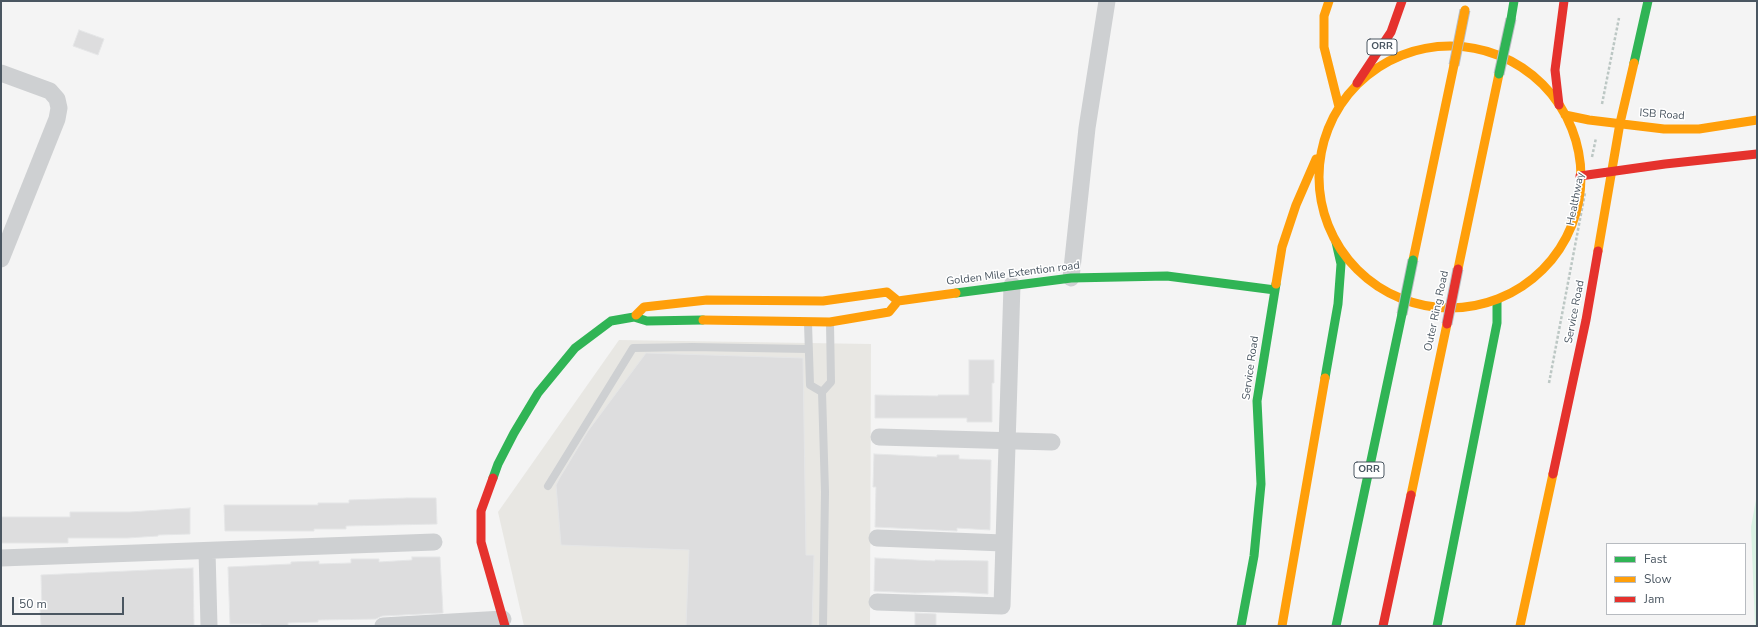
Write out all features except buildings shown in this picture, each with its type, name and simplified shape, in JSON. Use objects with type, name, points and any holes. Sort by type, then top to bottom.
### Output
[{"type":"main road","points":[[1329,1],[1324,16],[1324,47],[1339,107]]},
{"type":"main road","name":"ORR","points":[[1357,83],[1391,32],[1402,1]]},
{"type":"main road","name":"Outer Ring Road","points":[[1383,626],[1514,1]]},
{"type":"main road","points":[[1560,105],[1555,70],[1564,1]]},
{"type":"main road","name":"Service Road","points":[[1520,626],[1586,320],[1613,172],[1620,123],[1648,1]]},
{"type":"main road","name":"ORR","points":[[1336,626],[1466,5]]},
{"type":"main road","points":[[1336,242],[1359,272],[1390,294],[1424,306],[1461,308],[1497,300],[1529,282],[1554,258],[1572,224],[1584,175],[1578,150],[1566,115],[1560,105],[1534,76],[1501,55],[1463,46],[1425,48],[1388,60],[1357,83]]},
{"type":"main road","name":"Service Road","points":[[1241,626],[1254,556],[1261,484],[1257,401],[1282,247],[1296,205],[1339,107],[1357,83]]},
{"type":"main road","name":"ISB Road","points":[[1566,115],[1599,121],[1664,129],[1699,129],[1757,120]]},
{"type":"main road","points":[[1282,626],[1338,304],[1341,264],[1336,242],[1324,211],[1319,178],[1323,144]]},
{"type":"main road","points":[[1584,175],[1757,154]]},
{"type":"main road","name":"Golden Mile Extention road","points":[[898,301],[1070,278],[1167,276],[1275,290]]},
{"type":"main road","points":[[504,622],[481,542],[481,511],[498,464],[514,433],[538,394],[575,348],[611,321],[634,317],[647,321],[702,320],[808,323],[830,322],[889,312],[898,301],[887,292],[823,301],[707,300],[644,307],[634,317]]},
{"type":"main road","points":[[1437,626],[1497,323],[1497,300]]},
{"type":"street","points":[[1070,278],[1087,128],[1107,1]]},
{"type":"street","points":[[1,73],[50,91],[57,99],[59,108],[57,119],[1,259]]},
{"type":"street","points":[[877,602],[1002,606],[1012,285]]},
{"type":"street","points":[[878,437],[1052,442]]},
{"type":"street","points":[[877,538],[1003,542]]},
{"type":"street","points":[[1,558],[434,542]]},
{"type":"street","points":[[207,551],[209,626]]},
{"type":"street","points":[[383,626],[504,622]]},
{"type":"lane","points":[[823,626],[825,492],[822,392],[831,382],[830,322]]},
{"type":"lane","points":[[808,323],[810,385],[822,392]]},
{"type":"lane","points":[[548,486],[633,348],[692,347],[808,349]]},
{"type":"path","name":"Healthway","points":[[1549,383],[1584,175],[1599,121],[1619,18]]},
{"type":"shaded area","points":[[619,340],[871,344],[870,626],[524,626],[498,512]]},
{"type":"green space","points":[[1757,494],[1757,626],[1755,626],[1751,527]]},
{"type":"traffic: fast","points":[[1511,19],[1514,1]]},
{"type":"traffic: fast","points":[[1634,63],[1648,1]]},
{"type":"traffic: fast","points":[[1499,74],[1511,19]]},
{"type":"traffic: fast","points":[[1325,378],[1338,304],[1341,264],[1336,242]]},
{"type":"traffic: fast","points":[[1402,314],[1413,260]]},
{"type":"traffic: fast","points":[[956,293],[1071,278],[1167,276],[1275,290]]},
{"type":"traffic: fast","points":[[1241,626],[1254,556],[1261,484],[1257,401],[1276,284]]},
{"type":"traffic: fast","points":[[1437,626],[1497,323],[1497,300]]},
{"type":"traffic: fast","points":[[1336,626],[1402,314]]},
{"type":"traffic: fast","points":[[493,478],[498,464],[514,433],[538,393],[575,348],[611,321],[634,317],[647,321],[703,320]]},
{"type":"traffic: slow","points":[[1329,1],[1324,16],[1324,47],[1339,107]]},
{"type":"traffic: slow","points":[[1454,65],[1465,10]]},
{"type":"traffic: slow","points":[[1450,46],[1475,49],[1500,56],[1523,68],[1551,94],[1559,104],[1571,127],[1578,152],[1581,177],[1578,202],[1571,227],[1559,250],[1533,278],[1523,286],[1500,298],[1475,305],[1450,308],[1425,305],[1400,298],[1377,286],[1349,260],[1341,250],[1329,227],[1322,202],[1319,177],[1322,152],[1329,127],[1341,104],[1367,76],[1377,68],[1400,56],[1425,49],[1450,46]]},
{"type":"traffic: slow","points":[[1598,251],[1620,123],[1634,63]]},
{"type":"traffic: slow","points":[[1413,260],[1454,65]]},
{"type":"traffic: slow","points":[[1458,269],[1499,74]]},
{"type":"traffic: slow","points":[[1565,115],[1589,120],[1664,129],[1699,129],[1757,120]]},
{"type":"traffic: slow","points":[[1276,284],[1282,247],[1296,205],[1316,159]]},
{"type":"traffic: slow","points":[[636,315],[644,307],[707,300],[823,301],[887,292],[898,301]]},
{"type":"traffic: slow","points":[[703,320],[830,322],[889,312],[898,301],[956,293]]},
{"type":"traffic: slow","points":[[1411,495],[1447,324]]},
{"type":"traffic: slow","points":[[1282,626],[1325,378]]},
{"type":"traffic: slow","points":[[1520,626],[1553,474]]},
{"type":"traffic: jam","points":[[1357,83],[1391,32],[1402,1]]},
{"type":"traffic: jam","points":[[1559,105],[1555,70],[1564,1]]},
{"type":"traffic: jam","points":[[1580,176],[1665,164],[1757,154]]},
{"type":"traffic: jam","points":[[1553,474],[1586,320],[1598,251]]},
{"type":"traffic: jam","points":[[1447,324],[1458,269]]},
{"type":"traffic: jam","points":[[493,478],[481,511],[481,542],[505,626]]},
{"type":"traffic: jam","points":[[1383,626],[1411,495]]}]
